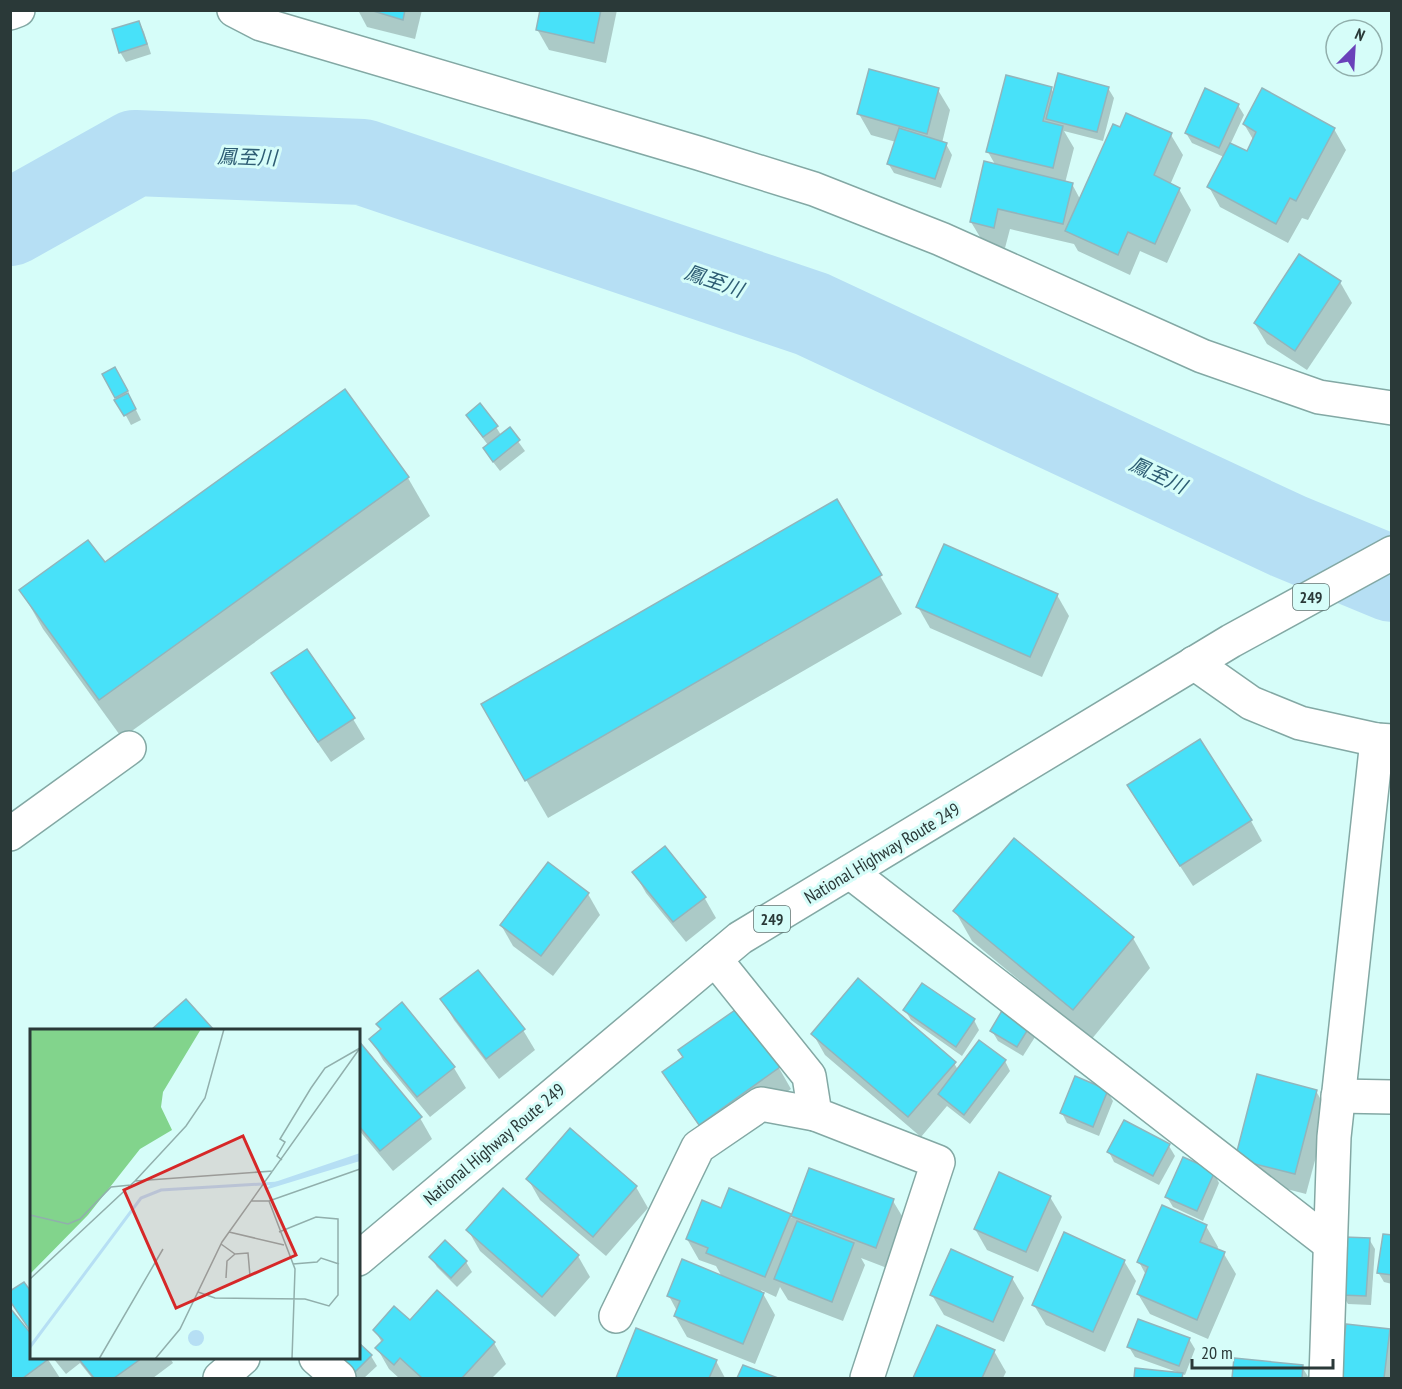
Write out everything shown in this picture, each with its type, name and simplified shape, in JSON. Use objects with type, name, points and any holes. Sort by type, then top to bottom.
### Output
[{"type":"main road","points":[[10,13],[18,10]]},
{"type":"main road","points":[[234,10],[261,24],[687,149],[814,189],[941,239],[1202,356],[1319,397],[1392,408]]},
{"type":"main road","name":"National Highway Route 249","points":[[360,1257],[740,938],[1231,641],[1392,553]]},
{"type":"main road","points":[[1194,663],[1251,703],[1300,723],[1384,741],[1334,1137],[1326,1378]]},
{"type":"main road","points":[[10,834],[129,748]]},
{"type":"main road","points":[[850,872],[1330,1244]]},
{"type":"main road","points":[[715,959],[809,1076],[815,1114]]},
{"type":"main road","points":[[1338,1096],[1392,1097]]},
{"type":"main road","points":[[616,1316],[698,1147],[761,1104],[815,1114],[938,1162],[867,1378]]},
{"type":"main road","points":[[220,1378],[242,1359]]},
{"type":"main road","points":[[317,1359],[339,1378]]},
{"type":"building","points":[[370,10],[405,10],[403,20]]},
{"type":"building","points":[[540,10],[601,10],[594,43],[536,30]]},
{"type":"building","points":[[139,21],[147,44],[119,53],[112,29]]},
{"type":"building","points":[[869,69],[939,88],[927,134],[857,114]]},
{"type":"building","points":[[1058,73],[1109,87],[1097,132],[1046,119]]},
{"type":"building","points":[[1006,75],[1052,87],[1043,121],[1063,126],[1053,168],[986,152]]},
{"type":"building","points":[[1205,88],[1239,104],[1219,148],[1185,133]]},
{"type":"building","points":[[1262,88],[1335,128],[1296,201],[1290,198],[1276,224],[1207,187],[1230,143],[1247,151],[1256,132],[1243,124]]},
{"type":"building","points":[[1126,113],[1172,133],[1154,175],[1180,188],[1155,244],[1128,232],[1118,255],[1065,231],[1113,124],[1120,127]]},
{"type":"building","points":[[899,128],[947,143],[935,179],[887,164]]},
{"type":"building","points":[[984,161],[1073,183],[1063,224],[998,209],[994,228],[970,222]]},
{"type":"building","points":[[1299,254],[1341,281],[1295,351],[1254,323]]},
{"type":"building","points":[[115,367],[128,391],[115,398],[102,374]]},
{"type":"building","points":[[345,389],[409,477],[99,700],[19,590],[88,540],[105,562]]},
{"type":"building","points":[[128,393],[136,409],[124,416],[114,400]]},
{"type":"building","points":[[480,403],[498,426],[483,437],[466,415]]},
{"type":"building","points":[[510,427],[520,440],[493,462],[483,448]]},
{"type":"building","points":[[837,499],[882,575],[525,781],[481,704]]},
{"type":"building","points":[[944,544],[1058,594],[1030,657],[916,607]]},
{"type":"building","points":[[307,649],[355,718],[318,742],[271,673]]},
{"type":"building","points":[[1200,739],[1252,820],[1180,866],[1127,785]]},
{"type":"building","points":[[1014,838],[1134,937],[1073,1010],[953,911]]},
{"type":"building","points":[[665,846],[706,897],[673,922],[632,872]]},
{"type":"building","points":[[548,862],[589,893],[541,956],[500,925]]},
{"type":"building","points":[[478,970],[525,1029],[486,1059],[440,999]]},
{"type":"building","points":[[858,978],[956,1062],[908,1117],[811,1034]]},
{"type":"building","points":[[922,983],[975,1019],[956,1047],[903,1010]]},
{"type":"building","points":[[186,999],[213,1029],[152,1029]]},
{"type":"building","points":[[402,1002],[455,1067],[417,1097],[369,1039],[381,1029],[376,1024]]},
{"type":"building","points":[[738,1008],[780,1067],[699,1125],[662,1072],[683,1057],[678,1050]]},
{"type":"building","points":[[1003,1009],[1030,1026],[1017,1047],[990,1031]]},
{"type":"building","points":[[979,1040],[1006,1060],[964,1115],[938,1094]]},
{"type":"building","points":[[360,1042],[422,1117],[380,1151],[360,1127]]},
{"type":"building","points":[[1257,1074],[1317,1090],[1295,1174],[1235,1159]]},
{"type":"building","points":[[1075,1076],[1108,1090],[1093,1127],[1060,1113]]},
{"type":"building","points":[[1124,1120],[1170,1144],[1153,1176],[1107,1152]]},
{"type":"building","points":[[570,1128],[637,1186],[593,1237],[526,1179]]},
{"type":"building","points":[[1183,1157],[1215,1171],[1197,1211],[1165,1197]]},
{"type":"building","points":[[809,1168],[894,1199],[876,1248],[791,1216]]},
{"type":"building","points":[[999,1172],[1051,1196],[1026,1252],[974,1229]]},
{"type":"building","points":[[503,1188],[579,1255],[542,1297],[466,1230]]},
{"type":"building","points":[[729,1188],[791,1214],[765,1277],[706,1253],[708,1248],[686,1239],[702,1200],[721,1208]]},
{"type":"building","points":[[1162,1205],[1207,1225],[1200,1242],[1225,1252],[1197,1320],[1137,1294],[1148,1267],[1137,1262]]},
{"type":"building","points":[[797,1221],[854,1243],[832,1302],[774,1279]]},
{"type":"building","points":[[1064,1232],[1125,1260],[1093,1332],[1032,1305]]},
{"type":"building","points":[[1383,1234],[1392,1235],[1392,1275],[1377,1273]]},
{"type":"building","points":[[1344,1237],[1370,1238],[1366,1296],[1341,1295]]},
{"type":"building","points":[[445,1240],[467,1261],[451,1278],[429,1257]]},
{"type":"building","points":[[951,1249],[1013,1277],[993,1322],[930,1295]]},
{"type":"building","points":[[682,1259],[764,1293],[743,1344],[674,1316],[680,1301],[667,1296]]},
{"type":"building","points":[[24,1282],[30,1290],[29,1329],[10,1301],[10,1291]]},
{"type":"building","points":[[437,1290],[495,1342],[462,1378],[422,1378],[400,1358],[394,1365],[375,1348],[383,1340],[373,1330],[394,1306],[410,1320]]},
{"type":"building","points":[[10,1308],[30,1333],[30,1359],[49,1359],[23,1378],[10,1378]]},
{"type":"building","points":[[1138,1319],[1190,1338],[1179,1366],[1127,1347]]},
{"type":"building","points":[[1346,1324],[1390,1329],[1384,1378],[1339,1378]]},
{"type":"building","points":[[937,1325],[995,1350],[982,1378],[913,1378]]},
{"type":"building","points":[[636,1328],[717,1360],[709,1378],[616,1378]]},
{"type":"building","points":[[360,1344],[372,1355],[351,1376],[332,1359],[360,1359]]},
{"type":"building","points":[[1234,1358],[1303,1365],[1302,1378],[1232,1378]]},
{"type":"building","points":[[79,1359],[141,1359],[114,1378],[94,1378]]},
{"type":"building","points":[[743,1365],[778,1378],[737,1378]]},
{"type":"building","points":[[1135,1368],[1183,1373],[1182,1378],[1134,1378]]},
{"type":"waterway","name":"鳳至川","points":[[10,223],[135,153],[363,162],[812,314],[1288,536],[1392,579]]}]
